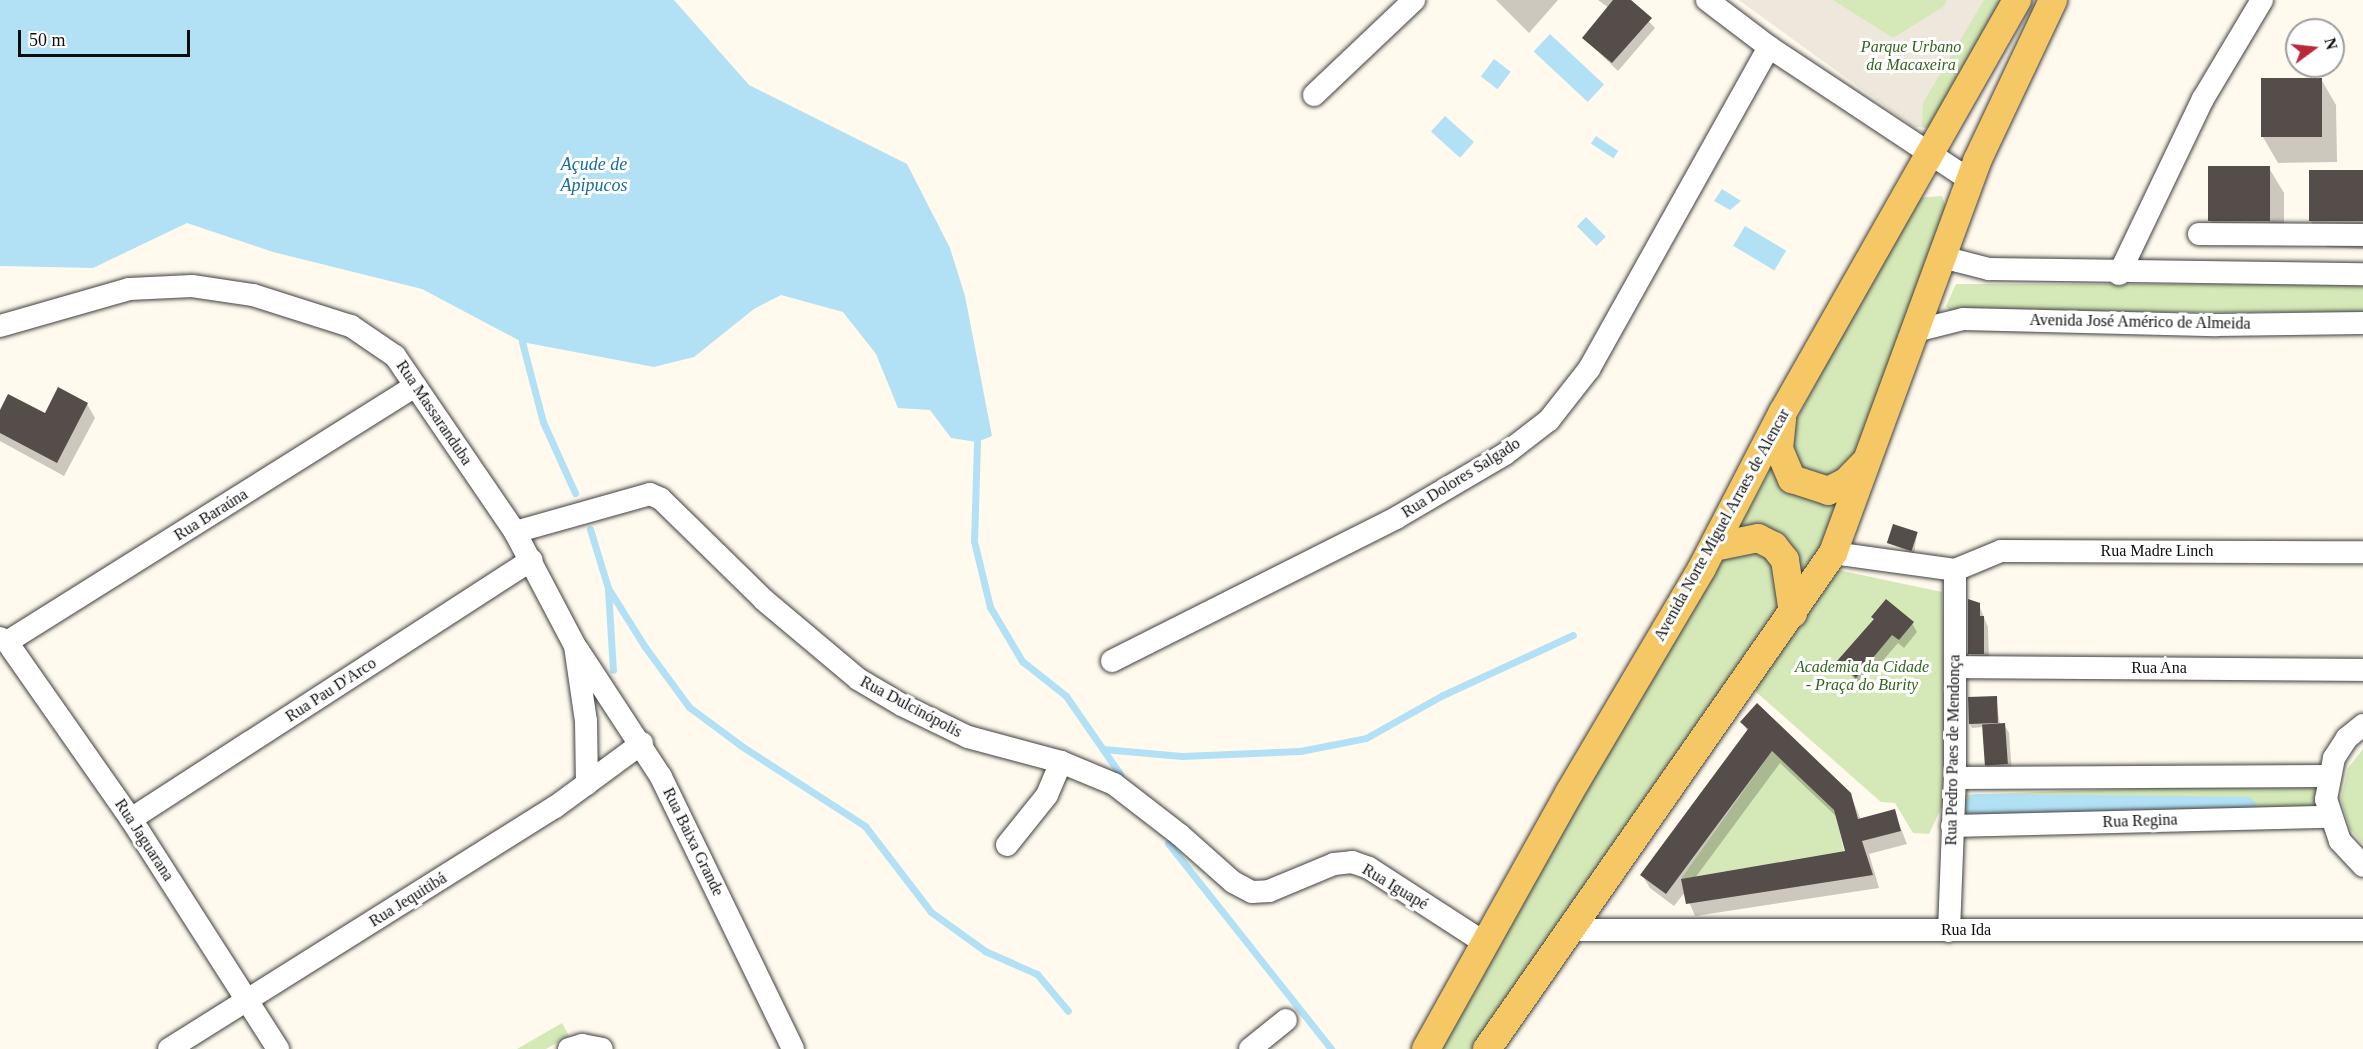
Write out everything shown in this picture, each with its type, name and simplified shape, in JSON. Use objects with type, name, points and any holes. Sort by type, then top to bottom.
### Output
[{"type":"main road","name":"Avenida Norte Miguel Arraes de Alencar","points":[[1426,1049],[1714,547],[1783,412],[1927,154],[2017,0]]},
{"type":"main road","points":[[1487,1049],[1833,553],[1919,330],[1970,180],[2053,0]]},
{"type":"main road","points":[[1783,412],[1779,449],[1792,479],[1828,490],[1846,482],[1867,460]]},
{"type":"main road","points":[[1714,547],[1758,538],[1774,546],[1785,560],[1793,613]]},
{"type":"street","points":[[1314,95],[1414,0]]},
{"type":"street","points":[[1707,0],[1769,47],[1927,154],[1970,180]]},
{"type":"street","points":[[2119,274],[2203,99],[2262,0]]},
{"type":"street","name":"Rua Dolores Salgado","points":[[1112,661],[1396,518],[1505,454],[1549,420],[1590,369],[1769,47]]},
{"type":"street","points":[[2199,234],[2363,235]]},
{"type":"street","points":[[1942,257],[1989,269],[2119,274],[2363,274]]},
{"type":"street","name":"Rua Massaranduba","points":[[0,326],[129,289],[192,285],[253,295],[351,326],[395,356],[515,532],[575,646],[586,721],[587,784]]},
{"type":"street","name":"Avenida José Américo de Almeida","points":[[1919,330],[1963,319],[2216,325],[2363,323]]},
{"type":"street","name":"Rua Baraúna","points":[[3,640],[416,386]]},
{"type":"street","name":"Rua Dulcinópolis","points":[[515,532],[651,494],[661,499],[764,600],[858,679],[968,737],[1061,762],[1114,784],[1180,835],[1233,882]]},
{"type":"street","name":"Rua Madre Linch","points":[[1955,570],[2001,551],[2363,552]]},
{"type":"street","points":[[1833,553],[1955,570]]},
{"type":"street","name":"Rua Pau D'Arco","points":[[131,819],[531,560]]},
{"type":"street","name":"Rua Pedro Paes de Mendonça","points":[[1949,930],[1955,778],[1955,570]]},
{"type":"street","name":"Rua Jaguarana","points":[[3,640],[131,819],[278,1049]]},
{"type":"street","name":"Rua Baixa Grande","points":[[575,646],[642,743],[793,1049]]},
{"type":"street","name":"Rua Ana","points":[[1955,667],[2363,670]]},
{"type":"street","points":[[2363,725],[2347,738],[2327,776],[2329,817],[2340,841],[2363,866]]},
{"type":"street","name":"Rua Jequitibá","points":[[169,1049],[246,999],[420,893],[587,784],[642,743]]},
{"type":"street","points":[[1007,845],[1047,795],[1061,762]]},
{"type":"street","points":[[1955,778],[2327,776]]},
{"type":"street","name":"Rua Regina","points":[[1952,826],[2329,817]]},
{"type":"street","name":"Rua Iguapé","points":[[1233,882],[1252,892],[1269,891],[1334,864],[1352,862],[1369,868],[1485,943]]},
{"type":"street","name":"Rua Ida","points":[[1569,930],[2363,930]]},
{"type":"street","points":[[1250,1049],[1286,1020]]},
{"type":"street","points":[[570,1049],[582,1045],[602,1049]]},
{"type":"green space","name":"Parque Urbano da Macaxeira","points":[[1739,0],[2011,0],[1938,123],[1926,128],[1913,126]]},
{"type":"green space","points":[[1942,196],[1947,210],[1902,342],[1818,552],[1473,1049],[1438,1049],[1654,671],[1715,574],[1914,198]]},
{"type":"green space","points":[[1956,284],[2363,284],[2363,312],[1951,312],[1946,306]]},
{"type":"green space","name":"Academia da Cidade - Praça do Burity","points":[[1838,570],[1942,592],[1945,800],[1929,834],[1913,833],[1895,803],[1881,802],[1756,692],[1753,686]]},
{"type":"green space","points":[[2363,749],[2363,844],[2350,829],[2341,799],[2348,768]]},
{"type":"green space","points":[[1772,751],[1835,811],[1844,851],[1681,879]]},
{"type":"green space","points":[[2327,782],[2328,815],[1958,828],[1957,795]]},
{"type":"green space","points":[[562,1023],[569,1036],[546,1049],[517,1049]]},
{"type":"shaded area","name":"Parque Urbano da Macaxeira","points":[[1739,0],[1833,0],[1893,38],[1943,7],[1947,0],[1984,0],[1923,103],[1922,127],[1913,126]]},
{"type":"water","name":"Açude de Apipucos","points":[[0,0],[674,0],[749,85],[907,164],[950,248],[965,296],[992,436],[977,442],[951,438],[930,410],[898,408],[876,354],[843,312],[781,295],[754,309],[694,357],[654,367],[522,342],[422,289],[273,252],[187,223],[93,268],[0,266]]},
{"type":"water","points":[[1550,34],[1604,84],[1588,102],[1534,52]]},
{"type":"water","points":[[1494,59],[1511,72],[1498,89],[1481,77]]},
{"type":"water","points":[[1445,116],[1474,142],[1460,158],[1431,132]]},
{"type":"water","points":[[1596,136],[1618,151],[1613,159],[1591,143]]},
{"type":"water","points":[[1722,189],[1741,201],[1730,210],[1714,201]]},
{"type":"water","points":[[1586,217],[1606,237],[1597,246],[1577,226]]},
{"type":"water","points":[[1745,226],[1786,251],[1774,270],[1733,246]]},
{"type":"building","points":[[1613,0],[1631,0],[1652,18],[1612,63],[1582,38]]},
{"type":"building","points":[[2261,78],[2322,78],[2322,137],[2261,137]]},
{"type":"building","points":[[2208,166],[2270,166],[2270,221],[2208,221]]},
{"type":"building","points":[[2309,170],[2363,170],[2363,221],[2309,221]]},
{"type":"building","points":[[58,387],[88,403],[57,463],[0,433],[0,410],[8,394],[45,413]]},
{"type":"building","points":[[1893,524],[1918,532],[1912,551],[1887,543]]},
{"type":"building","points":[[1886,599],[1914,622],[1899,640],[1892,635],[1856,678],[1837,661],[1874,619],[1871,617]]},
{"type":"building","points":[[1968,599],[1980,603],[1980,616],[1984,616],[1984,654],[1968,654]]},
{"type":"building","points":[[1997,696],[1998,723],[1969,724],[1968,697]]},
{"type":"building","points":[[1757,703],[1851,793],[1858,819],[1895,809],[1901,831],[1862,841],[1873,875],[1686,904],[1681,879],[1845,851],[1834,810],[1772,751],[1666,894],[1640,875],[1748,729],[1740,722]]},
{"type":"building","points":[[2005,723],[2008,764],[1985,766],[1982,725]]},
{"type":"waterway","points":[[522,342],[543,422],[575,493]]},
{"type":"waterway","points":[[977,442],[974,541],[990,607],[1022,661],[1066,696],[1120,774]]},
{"type":"waterway","points":[[590,529],[608,588],[645,647],[689,707],[743,747],[865,826],[931,912],[985,951],[1037,974],[1068,1011]]},
{"type":"waterway","points":[[608,589],[613,670]]},
{"type":"waterway","points":[[1103,749],[1182,756],[1300,751],[1366,738],[1443,695],[1573,635]]},
{"type":"waterway","points":[[1977,806],[2245,809]]},
{"type":"waterway","points":[[1168,843],[1331,1049]]}]
